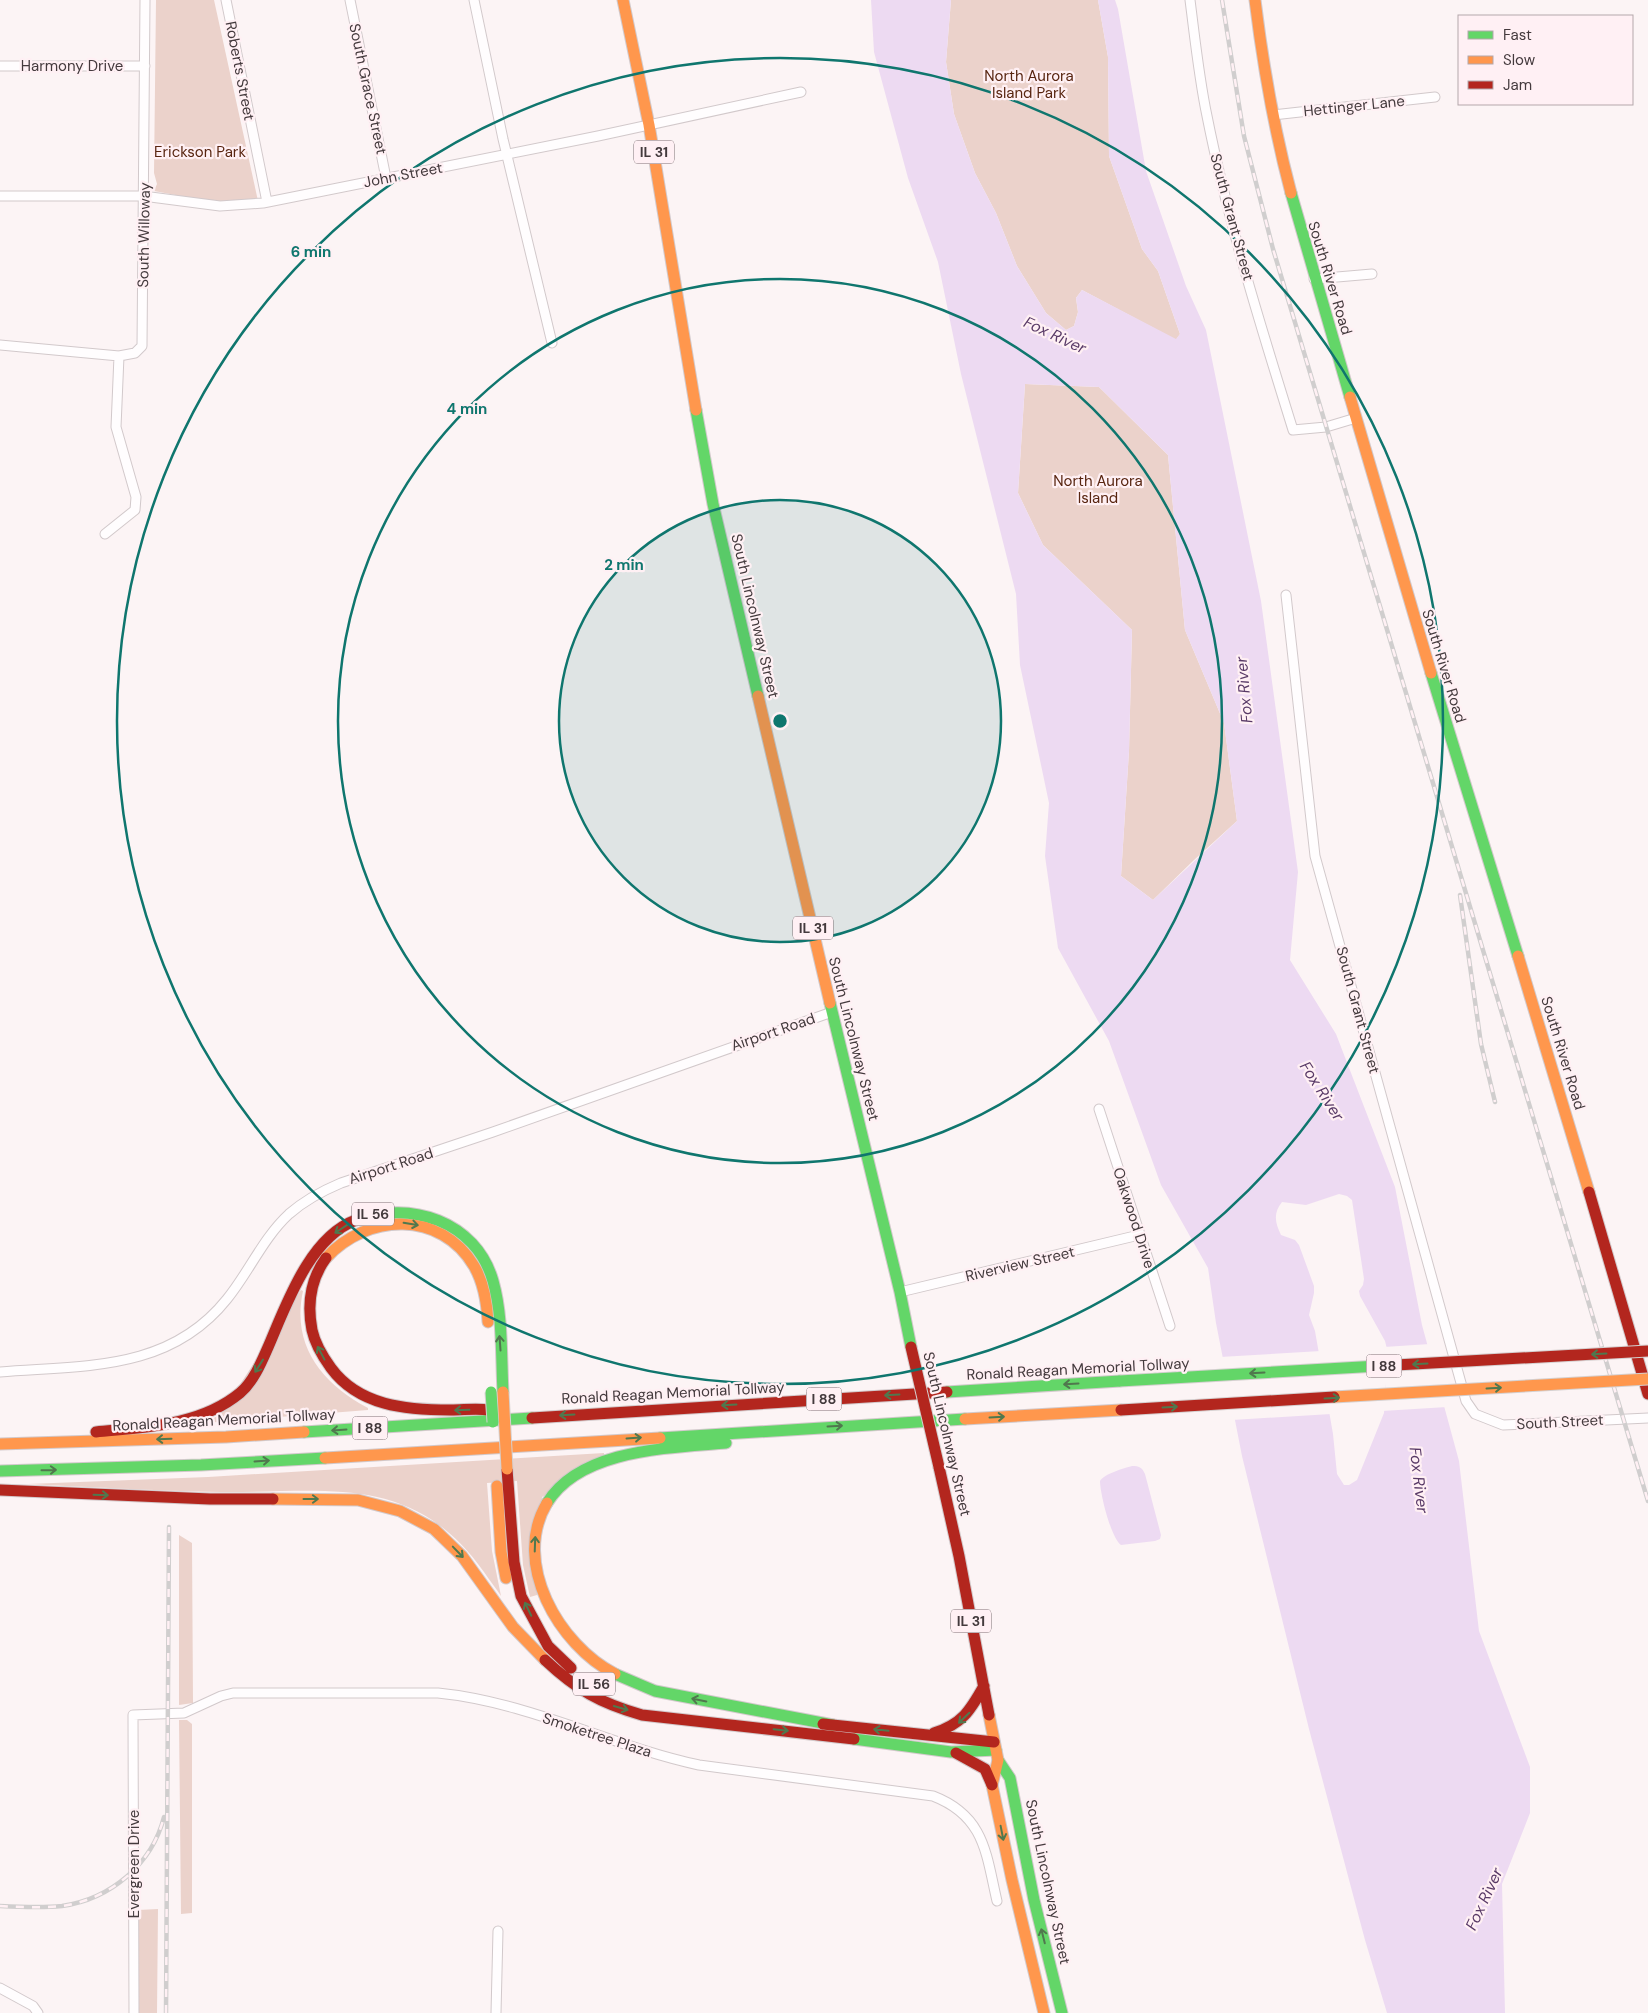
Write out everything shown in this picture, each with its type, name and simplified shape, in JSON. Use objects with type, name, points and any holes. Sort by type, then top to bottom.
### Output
[{"type":"main road","name":"South Lincolnway Street","points":[[624,0],[649,125],[696,408],[714,504],[832,1012],[900,1292],[939,1467],[996,1751],[1010,1778],[1034,1900],[1062,2013]]},
{"type":"main road","name":"South River Road","points":[[1255,0],[1258,32],[1284,174],[1399,569],[1564,1106],[1648,1394]]},
{"type":"main road","name":"IL 56","points":[[24,1443],[180,1421],[214,1411],[241,1392],[261,1363],[312,1257],[331,1236],[356,1218],[381,1212],[409,1212],[436,1219],[457,1230],[474,1246],[489,1269],[496,1295],[495,1389],[502,1469],[514,1562],[521,1596],[548,1646],[566,1665],[588,1681],[618,1697],[660,1707],[930,1735],[947,1730],[959,1723],[970,1713],[984,1686]]},
{"type":"main road","points":[[489,1336],[486,1301],[482,1284],[472,1261],[454,1242],[424,1226],[398,1222],[372,1226],[350,1236],[333,1251],[317,1271],[308,1297],[312,1338],[329,1369],[349,1388],[369,1399],[413,1408],[484,1409],[528,1417]]},
{"type":"main road","name":"Ronald Reagan Memorial Tollway","points":[[0,1444],[226,1437],[1120,1381],[1648,1351]]},
{"type":"main road","name":"I 88","points":[[0,1470],[201,1465],[1648,1379]]},
{"type":"main road","points":[[786,1429],[734,1442],[671,1449],[617,1458],[577,1472],[561,1484],[544,1506],[535,1531],[535,1565],[545,1595],[557,1619],[572,1640],[610,1672],[632,1684],[655,1691],[832,1725]]},
{"type":"main road","points":[[502,1469],[501,1552],[513,1602],[525,1626],[563,1677]]},
{"type":"main road","name":"IL 56","points":[[0,1490],[210,1499],[358,1500],[400,1511],[434,1529],[462,1556],[513,1628],[563,1677],[611,1706],[642,1714],[951,1752],[996,1751]]},
{"type":"main road","points":[[930,1735],[996,1751]]},
{"type":"main road","name":"South Lincolnway Street","points":[[996,1751],[992,1785],[1012,1880],[1044,2013]]},
{"type":"main road","points":[[951,1752],[985,1768],[992,1785]]},
{"type":"street","name":"South Willoway","points":[[119,356],[130,354],[138,349],[143,340],[145,0]]},
{"type":"street","name":"Roberts Street","points":[[226,0],[267,202]]},
{"type":"street","name":"South Grace Street","points":[[350,0],[386,178]]},
{"type":"street","points":[[474,0],[507,153],[552,343]]},
{"type":"street","name":"South Grant Street","points":[[1190,0],[1200,80],[1214,148],[1234,228],[1293,430],[1326,427],[1356,418]]},
{"type":"street","name":"Harmony Drive","points":[[0,66],[145,66]]},
{"type":"street","name":"John Street","points":[[0,196],[144,196],[220,206],[267,202],[649,125],[800,92]]},
{"type":"street","name":"Hettinger Lane","points":[[1273,115],[1435,97]]},
{"type":"street","points":[[1314,279],[1372,274]]},
{"type":"street","points":[[0,345],[119,356],[116,427],[136,498],[135,510],[105,534]]},
{"type":"street","name":"South Grant Street","points":[[1286,595],[1315,856],[1466,1401],[1475,1414]]},
{"type":"street","name":"Airport Road","points":[[0,1372],[112,1363],[134,1359],[166,1348],[191,1333],[216,1312],[276,1229],[298,1206],[321,1191],[832,1012]]},
{"type":"street","name":"Oakwood Drive","points":[[1099,1109],[1170,1326]]},
{"type":"street","name":"Riverview Street","points":[[900,1292],[1139,1235]]},
{"type":"street","name":"South Street","points":[[1475,1414],[1503,1425],[1648,1418]]},
{"type":"street","name":"Smoketree Plaza","points":[[133,1715],[184,1712],[220,1696],[244,1692],[444,1694],[502,1704],[664,1756],[699,1765],[933,1796],[957,1808],[974,1824],[981,1836],[997,1901]]},
{"type":"street","name":"Evergreen Drive","points":[[133,1715],[134,2013]]},
{"type":"street","points":[[496,2013],[498,1931]]},
{"type":"street","points":[[0,1988],[33,2006],[38,2013]]},
{"type":"green space","name":"Erickson Park","points":[[156,0],[214,0],[258,201],[219,203],[154,191],[157,184],[154,173]]},
{"type":"green space","name":"North Aurora Island Park","points":[[951,0],[1098,0],[1108,57],[1109,156],[1142,249],[1158,271],[1180,334],[1176,340],[1082,290],[1076,298],[1078,312],[1074,326],[1066,330],[1046,313],[1017,266],[996,213],[975,173],[954,114],[946,62]]},
{"type":"green space","name":"North Aurora Island","points":[[1025,384],[1099,387],[1168,455],[1185,630],[1224,723],[1237,821],[1153,900],[1121,876],[1129,751],[1132,630],[1043,545],[1018,493]]},
{"type":"green space","points":[[301,1290],[303,1291],[300,1311],[302,1329],[306,1345],[314,1361],[324,1375],[337,1387],[368,1408],[368,1410],[205,1423],[221,1414]]},
{"type":"green space","points":[[604,1453],[604,1456],[542,1497],[537,1595],[530,1597],[523,1565],[517,1481],[487,1483],[492,1551],[501,1596],[457,1540],[428,1517],[398,1503],[366,1495],[333,1491],[221,1492],[28,1484],[208,1477]]},
{"type":"green space","points":[[179,1535],[192,1543],[193,1703],[179,1705]]},
{"type":"green space","points":[[179,1720],[187,1720],[192,1724],[192,1913],[181,1914]]},
{"type":"green space","points":[[158,1909],[157,2013],[139,2013],[138,1910]]},
{"type":"water","name":"Fox River","points":[[871,0],[951,0],[946,62],[954,114],[975,173],[996,213],[1017,266],[1046,313],[1066,330],[1074,326],[1078,312],[1076,298],[1082,290],[1176,339],[1180,334],[1158,271],[1142,249],[1109,156],[1108,57],[1098,0],[1115,0],[1118,9],[1146,171],[1186,286],[1206,330],[1261,601],[1298,872],[1290,960],[1336,1034],[1395,1187],[1422,1325],[1459,1461],[1479,1631],[1530,1767],[1530,1813],[1502,1884],[1505,2013],[1387,2013],[1365,1940],[1309,1729],[1242,1456],[1216,1323],[1208,1268],[1161,1185],[1109,1041],[1058,948],[1045,856],[1049,803],[1020,665],[1016,594],[961,374],[938,262],[908,178],[874,52]],"holes":[[[1025,384],[1099,387],[1168,455],[1185,630],[1224,723],[1237,821],[1153,900],[1121,876],[1129,751],[1132,630],[1043,545],[1018,493]],[[1339,1194],[1347,1196],[1352,1200],[1364,1279],[1359,1291],[1360,1296],[1385,1341],[1388,1353],[1384,1413],[1357,1480],[1349,1485],[1344,1485],[1337,1474],[1333,1434],[1315,1331],[1309,1315],[1314,1286],[1299,1245],[1295,1240],[1281,1235],[1276,1218],[1277,1210],[1282,1202],[1306,1205]]]},
{"type":"water","points":[[1132,1466],[1140,1467],[1145,1474],[1161,1535],[1160,1539],[1155,1541],[1121,1545],[1117,1541],[1110,1525],[1100,1481],[1110,1474]]},
{"type":"pier","points":[[1430,1344],[1447,1407],[1382,1411],[1386,1385],[1384,1347]]},
{"type":"pier","points":[[1321,1351],[1331,1414],[1232,1420],[1220,1357]]},
{"type":"railway","points":[[1222,0],[1244,136],[1273,249],[1648,1501]]},
{"type":"railway","points":[[1460,895],[1481,1044],[1495,1102]]},
{"type":"railway","points":[[166,2013],[169,1527]]},
{"type":"railway","points":[[0,1906],[62,1906],[97,1896],[113,1887],[139,1864],[150,1850],[164,1817]]},
{"type":"traffic: fast","points":[[1291,193],[1350,397]]},
{"type":"traffic: fast","points":[[696,410],[713,504],[758,696]]},
{"type":"traffic: fast","points":[[1431,673],[1518,956]]},
{"type":"traffic: fast","points":[[830,1003],[900,1292],[911,1347]]},
{"type":"traffic: fast","points":[[356,1220],[377,1214],[419,1215],[438,1220],[456,1230],[472,1243],[484,1260],[496,1294],[500,1322],[503,1392]]},
{"type":"traffic: fast","points":[[1120,1381],[1378,1366]]},
{"type":"traffic: fast","points":[[947,1392],[1120,1381]]},
{"type":"traffic: fast","points":[[491,1392],[493,1422]]},
{"type":"traffic: fast","points":[[304,1432],[532,1418]]},
{"type":"traffic: fast","points":[[660,1438],[965,1419]]},
{"type":"traffic: fast","points":[[547,1503],[562,1485],[581,1472],[603,1462],[653,1450],[726,1443]]},
{"type":"traffic: fast","points":[[0,1471],[201,1465],[325,1458]]},
{"type":"traffic: fast","points":[[615,1674],[655,1691],[833,1725]]},
{"type":"traffic: fast","points":[[854,1739],[951,1752],[996,1750]]},
{"type":"traffic: fast","points":[[998,1760],[1010,1778],[1034,1900],[1062,2013]]},
{"type":"traffic: slow","points":[[623,0],[649,125],[696,410]]},
{"type":"traffic: slow","points":[[1255,0],[1270,97],[1291,193]]},
{"type":"traffic: slow","points":[[1350,397],[1431,673]]},
{"type":"traffic: slow","points":[[758,696],[830,1003]]},
{"type":"traffic: slow","points":[[1518,956],[1589,1192]]},
{"type":"traffic: slow","points":[[326,1258],[343,1243],[362,1232],[382,1226],[403,1224],[423,1227],[443,1235],[460,1248],[474,1266],[484,1293],[488,1322]]},
{"type":"traffic: slow","points":[[1334,1397],[1648,1379]]},
{"type":"traffic: slow","points":[[503,1392],[507,1469]]},
{"type":"traffic: slow","points":[[965,1419],[1121,1410]]},
{"type":"traffic: slow","points":[[0,1444],[226,1437],[304,1432]]},
{"type":"traffic: slow","points":[[325,1458],[660,1438]]},
{"type":"traffic: slow","points":[[497,1486],[501,1552],[506,1578]]},
{"type":"traffic: slow","points":[[273,1499],[358,1500],[400,1511],[434,1529],[462,1556],[513,1627],[545,1660]]},
{"type":"traffic: slow","points":[[547,1503],[537,1526],[535,1551],[538,1576],[546,1600],[559,1623],[576,1643],[595,1661],[615,1674]]},
{"type":"traffic: slow","points":[[989,1715],[998,1760],[992,1785],[1012,1880],[1044,2013]]},
{"type":"traffic: jam","points":[[1589,1192],[1648,1394]]},
{"type":"traffic: jam","points":[[96,1432],[153,1426],[190,1419],[224,1404],[240,1393],[257,1370],[292,1291],[313,1256],[340,1229],[356,1220]]},
{"type":"traffic: jam","points":[[326,1258],[316,1275],[311,1292],[311,1320],[313,1335],[320,1350],[342,1381],[355,1391],[369,1398],[401,1407],[434,1410],[489,1410]]},
{"type":"traffic: jam","points":[[911,1347],[939,1467]]},
{"type":"traffic: jam","points":[[1378,1366],[1648,1351]]},
{"type":"traffic: jam","points":[[532,1418],[947,1392]]},
{"type":"traffic: jam","points":[[1121,1410],[1334,1397]]},
{"type":"traffic: jam","points":[[939,1467],[959,1556],[989,1715]]},
{"type":"traffic: jam","points":[[507,1469],[514,1562],[521,1596],[548,1646],[571,1668]]},
{"type":"traffic: jam","points":[[0,1490],[210,1499],[273,1499]]},
{"type":"traffic: jam","points":[[545,1660],[568,1680],[590,1694],[614,1706],[642,1715],[854,1739]]},
{"type":"traffic: jam","points":[[934,1733],[958,1721],[974,1703],[984,1686]]},
{"type":"traffic: jam","points":[[823,1724],[994,1742]]},
{"type":"traffic: jam","points":[[956,1753],[985,1769],[992,1785]]}]
